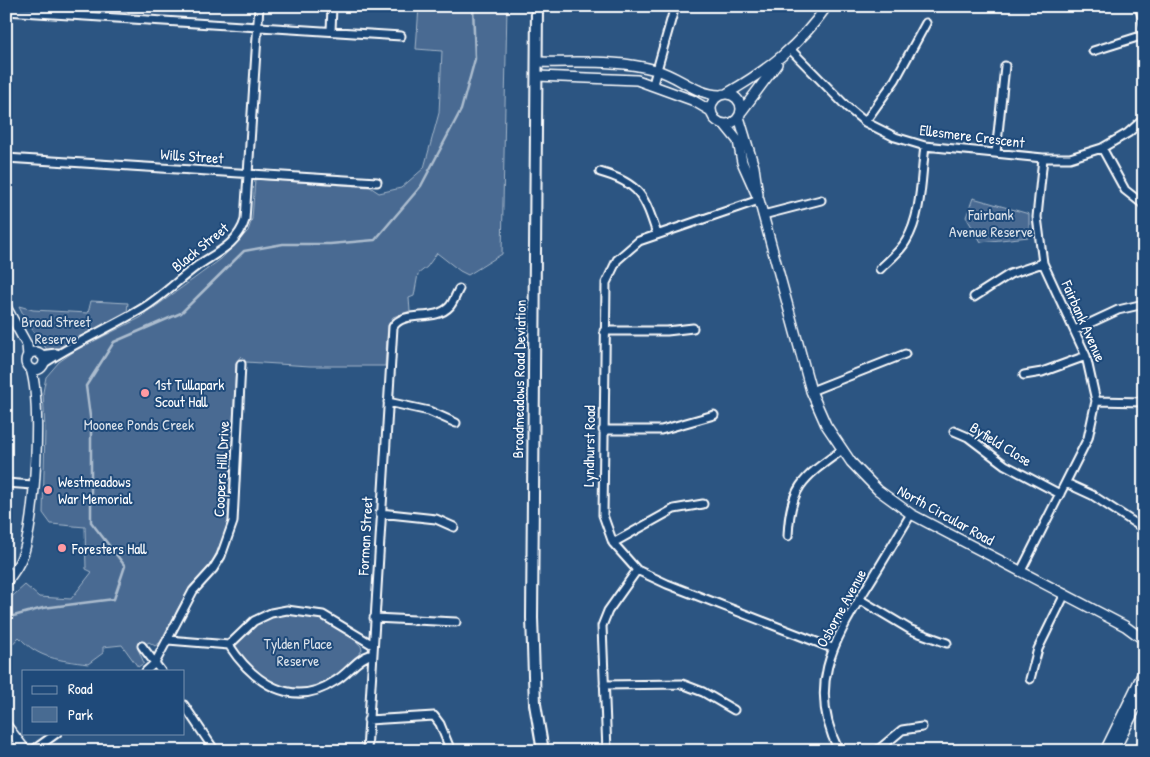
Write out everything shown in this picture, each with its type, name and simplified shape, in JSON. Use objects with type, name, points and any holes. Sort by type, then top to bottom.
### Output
[{"type":"main road","name":"Broadmeadows Road Deviation","points":[[537,6],[532,618],[534,696],[543,751]]},
{"type":"street","name":"Black Street","points":[[43,365],[59,353],[150,304],[196,267],[233,242],[240,233],[245,220],[259,6]]},
{"type":"street","points":[[331,31],[332,6]]},
{"type":"street","points":[[653,84],[675,6]]},
{"type":"street","points":[[711,111],[713,101],[780,60],[791,50],[827,6]]},
{"type":"street","points":[[1139,6],[1144,24]]},
{"type":"street","points":[[6,11],[401,36]]},
{"type":"street","points":[[865,122],[895,80],[926,23]]},
{"type":"street","points":[[1093,51],[1144,35]]},
{"type":"street","name":"Ellesmere Crescent","points":[[791,50],[847,107],[865,122],[895,138],[925,146],[1043,158],[1070,158],[1102,148],[1128,133],[1144,119]]},
{"type":"street","points":[[537,76],[637,80],[653,84],[692,100],[711,111],[715,119],[725,125],[733,123],[780,60]]},
{"type":"street","points":[[537,62],[633,65],[658,70],[702,92],[723,94],[739,101],[740,114]]},
{"type":"street","points":[[598,63],[599,78]]},
{"type":"street","points":[[996,153],[1005,66]]},
{"type":"street","points":[[744,82],[755,95]]},
{"type":"street","name":"North Circular Road","points":[[740,114],[754,167],[759,200],[811,391],[826,425],[842,450],[873,485],[911,514],[1126,626],[1144,640]]},
{"type":"street","name":"North Circular Road","points":[[725,125],[738,141],[742,162],[759,200]]},
{"type":"street","points":[[880,269],[898,251],[910,232],[914,219],[925,146]]},
{"type":"street","points":[[1102,148],[1125,190],[1144,205]]},
{"type":"street","name":"Wills Street","points":[[6,158],[377,182]]},
{"type":"street","name":"Fairbank Avenue","points":[[1021,571],[1088,438],[1096,401],[1092,374],[1086,356],[1043,263],[1038,217],[1043,158]]},
{"type":"street","points":[[600,172],[620,178],[638,190],[647,204],[657,234]]},
{"type":"street","name":"Lyndhurst Road","points":[[759,200],[657,234],[631,246],[614,266],[606,282],[603,515],[614,543],[637,570],[667,584],[832,648]]},
{"type":"street","points":[[763,215],[821,200]]},
{"type":"street","points":[[974,297],[1010,274],[1043,263]]},
{"type":"street","name":"Forman Street","points":[[367,751],[392,331],[395,323],[404,318],[425,316],[444,311],[450,306],[459,289]]},
{"type":"street","points":[[1075,330],[1118,310],[1144,304]]},
{"type":"street","points":[[6,307],[22,336],[28,356],[27,363],[31,369],[35,391],[36,449],[24,550],[17,568],[6,582]]},
{"type":"street","points":[[604,331],[667,331],[693,328]]},
{"type":"street","points":[[22,336],[40,354],[43,365],[35,391]]},
{"type":"street","points":[[28,356],[32,353],[40,354]]},
{"type":"street","name":"Black Street","points":[[40,354],[59,353]]},
{"type":"street","points":[[811,391],[905,354]]},
{"type":"street","points":[[1024,375],[1042,372],[1086,356]]},
{"type":"street","name":"Coopers Hill Drive","points":[[147,670],[155,663],[193,591],[213,569],[221,556],[233,522],[241,364]]},
{"type":"street","points":[[31,369],[37,370],[43,365]]},
{"type":"street","points":[[1096,401],[1144,402]]},
{"type":"street","points":[[388,402],[429,411],[456,423]]},
{"type":"street","points":[[603,430],[660,430],[714,415]]},
{"type":"street","name":"Byfield Close","points":[[954,431],[968,437],[1005,465],[1060,494]]},
{"type":"street","points":[[788,536],[792,502],[799,487],[811,473],[842,450]]},
{"type":"street","points":[[6,483],[33,485]]},
{"type":"street","points":[[1066,483],[1092,495],[1144,529]]},
{"type":"street","points":[[614,543],[674,509],[703,504]]},
{"type":"street","points":[[380,513],[436,519],[454,527]]},
{"type":"street","name":"Osborne Avenue","points":[[839,751],[830,730],[824,701],[826,673],[832,648],[911,514]]},
{"type":"street","points":[[607,751],[602,636],[604,618],[637,570]]},
{"type":"street","points":[[1030,679],[1038,648],[1065,594]]},
{"type":"street","points":[[860,599],[911,630],[947,643]]},
{"type":"street","points":[[168,640],[228,645],[254,621],[271,613],[287,610],[323,615],[373,645]]},
{"type":"street","points":[[374,618],[456,622]]},
{"type":"street","name":"North Circular Road","points":[[1126,626],[1144,631]]},
{"type":"street","points":[[228,645],[240,662],[256,678],[268,686],[291,692],[303,692],[327,686],[339,679],[359,659],[372,654]]},
{"type":"street","points":[[142,646],[160,670]]},
{"type":"street","points":[[1114,751],[1121,726],[1144,671]]},
{"type":"street","points":[[604,685],[682,684],[702,692],[734,710]]},
{"type":"street","points":[[1105,751],[1144,692]]},
{"type":"street","points":[[185,706],[215,751]]},
{"type":"street","points":[[368,720],[434,716],[440,724],[451,751]]},
{"type":"street","points":[[6,725],[26,751]]},
{"type":"street","points":[[877,751],[902,730],[922,727]]},
{"type":"street","points":[[32,751],[56,734]]},
{"type":"green space","name":"Moonee Ponds Creek","points":[[419,6],[507,6],[502,254],[468,275],[437,253],[427,267],[418,274],[414,296],[409,298],[410,311],[393,317],[388,325],[385,366],[310,366],[246,362],[241,356],[236,362],[228,525],[211,566],[191,585],[177,610],[164,640],[155,646],[149,642],[138,649],[144,663],[138,667],[122,645],[103,647],[103,653],[88,664],[59,660],[42,654],[34,650],[19,637],[6,651],[6,602],[25,585],[39,597],[71,599],[92,572],[86,569],[85,527],[51,524],[43,513],[45,429],[43,392],[46,377],[59,362],[76,350],[140,318],[221,259],[248,231],[252,219],[255,179],[370,187],[379,193],[401,188],[424,168],[439,113],[442,51],[416,49]]},
{"type":"green space","name":"Fairbank Avenue Reserve","points":[[973,198],[1029,214],[1029,237],[981,242],[966,217]]},
{"type":"green space","name":"Broad Street Reserve","points":[[91,301],[128,303],[127,312],[52,351],[48,351],[27,322],[19,306],[33,310],[88,313]]},
{"type":"green space","name":"Tylden Place Reserve","points":[[285,613],[317,618],[335,626],[344,631],[361,646],[362,650],[341,673],[315,686],[301,689],[287,688],[272,683],[258,675],[240,658],[234,645],[244,633],[256,624],[270,617]]},
{"type":"waterway","name":"Moonee Ponds Creek","points":[[6,618],[43,608],[114,599],[125,566],[91,522],[91,424],[86,386],[114,342],[181,313],[244,251],[283,244],[330,244],[375,240],[421,186],[461,110],[475,59],[473,6]]},
{"type":"place","name":"1st Tullapark Scout Hall","points":[[145,393]]},
{"type":"place","name":"Westmeadows War Memorial","points":[[48,490]]},
{"type":"place","name":"Foresters Hall","points":[[62,548]]}]
